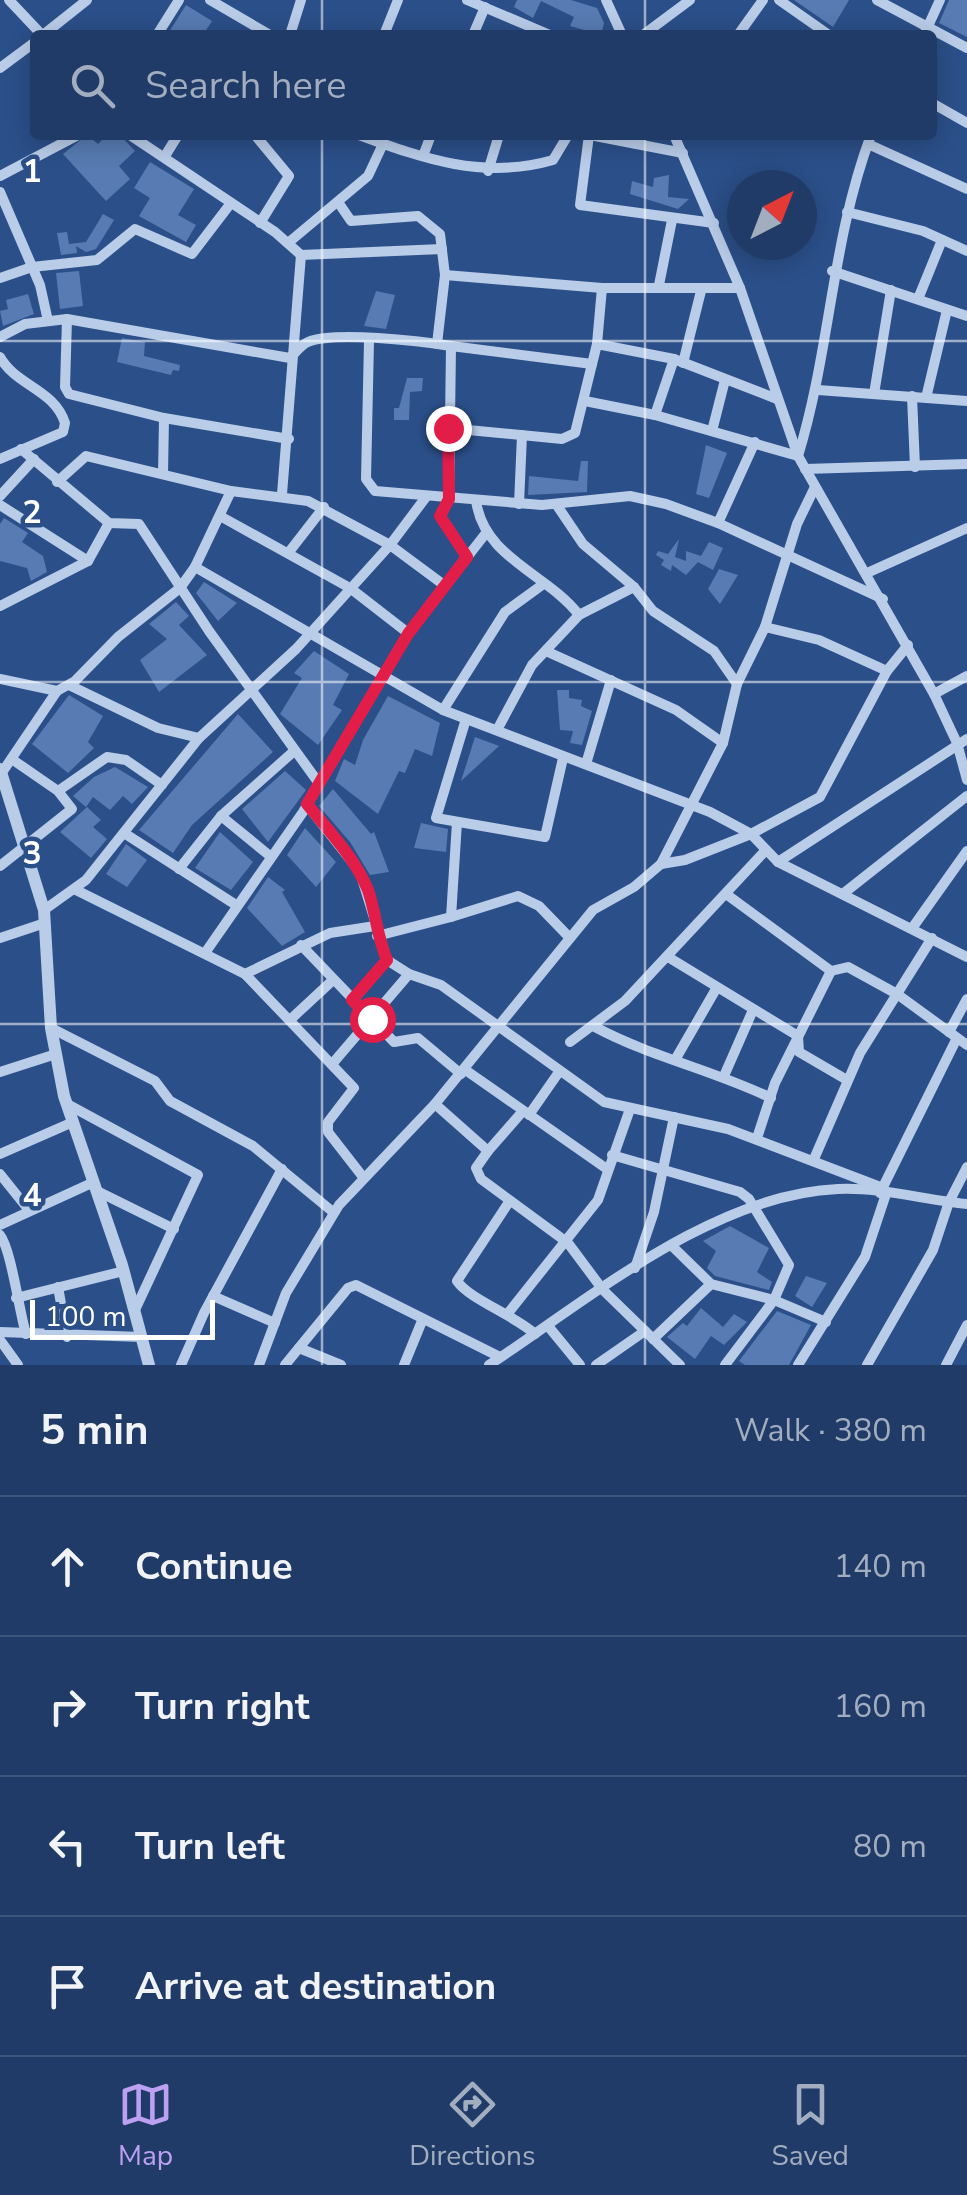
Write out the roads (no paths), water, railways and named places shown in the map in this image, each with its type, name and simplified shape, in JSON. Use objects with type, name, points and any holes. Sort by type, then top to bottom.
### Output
[{"type":"street","points":[[9,0],[37,30]]},
{"type":"street","points":[[160,30],[179,0]]},
{"type":"street","points":[[210,0],[261,30]]},
{"type":"street","points":[[292,30],[302,0]]},
{"type":"street","points":[[386,30],[398,0]]},
{"type":"street","points":[[467,0],[534,30]]},
{"type":"street","points":[[620,30],[608,4],[622,0]]},
{"type":"street","points":[[650,30],[690,0]]},
{"type":"street","points":[[742,30],[763,0]]},
{"type":"street","points":[[779,0],[821,30]]},
{"type":"street","points":[[877,0],[891,3],[923,30]]},
{"type":"street","points":[[926,30],[940,0]]},
{"type":"street","points":[[48,30],[85,1]]},
{"type":"street","points":[[475,30],[485,7]]},
{"type":"street","points":[[242,30],[247,22]]},
{"type":"street","points":[[937,37],[967,48]]},
{"type":"street","points":[[0,68],[30,46]]},
{"type":"street","points":[[24,51],[30,56]]},
{"type":"street","points":[[937,106],[967,122]]},
{"type":"street","points":[[0,176],[68,140]]},
{"type":"street","points":[[138,140],[260,223],[301,256],[442,248]]},
{"type":"street","points":[[165,156],[175,140]]},
{"type":"street","points":[[258,140],[289,176],[260,223]]},
{"type":"street","points":[[372,140],[488,171],[553,160],[565,140]]},
{"type":"street","points":[[423,156],[429,140]]},
{"type":"street","points":[[488,171],[497,140]]},
{"type":"street","points":[[589,140],[580,205],[714,223]]},
{"type":"street","points":[[617,140],[683,152]]},
{"type":"street","points":[[677,140],[740,288],[798,456],[962,741],[967,780]]},
{"type":"street","points":[[798,456],[818,390],[832,271],[870,140],[967,189]]},
{"type":"street","points":[[288,244],[374,169],[383,144]]},
{"type":"street","points":[[0,192],[4,216],[32,267],[48,321]]},
{"type":"street","points":[[338,202],[352,221],[426,219],[440,234],[445,275],[437,344]]},
{"type":"street","points":[[0,278],[32,267],[97,260],[134,229],[192,254],[232,204]]},
{"type":"street","points":[[846,212],[967,251]]},
{"type":"street","points":[[658,285],[672,220]]},
{"type":"street","points":[[918,300],[942,240]]},
{"type":"street","points":[[282,494],[301,256]]},
{"type":"street","points":[[832,271],[967,316]]},
{"type":"street","points":[[445,275],[602,288],[740,288]]},
{"type":"street","points":[[448,428],[569,438],[585,401],[597,344],[602,288]]},
{"type":"street","points":[[874,394],[890,290]]},
{"type":"street","points":[[656,416],[701,291]]},
{"type":"street","points":[[926,398],[948,310]]},
{"type":"street","points":[[0,338],[26,324],[67,319],[290,358]]},
{"type":"street","points":[[67,319],[65,386],[69,394],[164,418],[289,439]]},
{"type":"street","points":[[290,358],[308,342],[396,338],[592,364]]},
{"type":"street","points":[[368,341],[367,484],[375,492],[519,504],[630,496],[718,522],[884,600]]},
{"type":"street","points":[[597,344],[678,361],[777,398]]},
{"type":"street","points":[[451,346],[449,499],[440,516],[467,557]]},
{"type":"street","points":[[0,357],[9,371],[48,396],[65,423],[63,432],[0,459]]},
{"type":"street","points":[[712,431],[725,380]]},
{"type":"street","points":[[818,390],[967,401]]},
{"type":"street","points":[[912,396],[915,467]]},
{"type":"street","points":[[585,401],[656,416],[798,456]]},
{"type":"street","points":[[163,474],[164,418]]},
{"type":"street","points":[[519,504],[522,434]]},
{"type":"street","points":[[718,522],[755,442]]},
{"type":"street","points":[[20,449],[109,523],[139,524],[318,782]]},
{"type":"street","points":[[57,482],[82,457],[231,491],[282,494],[324,507],[390,545],[444,585]]},
{"type":"street","points":[[0,496],[34,460]]},
{"type":"street","points":[[805,469],[967,464]]},
{"type":"street","points":[[259,1365],[286,1293],[334,1212],[435,1104],[494,1026],[592,910],[634,887],[661,864],[723,742],[736,684],[765,627],[797,524],[816,487]]},
{"type":"street","points":[[149,1365],[124,1271],[67,1104],[51,1028],[44,916],[1,772],[14,760],[57,691],[69,685],[118,637],[180,588],[195,567],[231,491]]},
{"type":"street","points":[[0,938],[44,916],[76,890],[199,738],[252,691],[350,588],[390,545],[426,497]]},
{"type":"street","points":[[476,500],[486,533],[542,585],[562,593],[578,615]]},
{"type":"street","points":[[556,504],[583,544],[634,586],[653,610],[714,651],[736,684]]},
{"type":"street","points":[[0,505],[88,561]]},
{"type":"street","points":[[289,552],[324,507]]},
{"type":"street","points":[[220,516],[350,588],[408,634]]},
{"type":"street","points":[[0,606],[88,561],[109,523]]},
{"type":"street","points":[[868,573],[967,528]]},
{"type":"street","points":[[204,953],[307,804],[385,679],[408,634],[486,533]]},
{"type":"street","points":[[195,567],[443,710],[692,805],[751,834],[778,862],[967,957]]},
{"type":"street","points":[[443,710],[506,612],[542,585]]},
{"type":"street","points":[[496,730],[532,665],[578,615],[634,586]]},
{"type":"street","points":[[765,627],[819,640],[886,670]]},
{"type":"street","points":[[661,864],[685,860],[751,834],[820,797],[886,670],[908,645]]},
{"type":"street","points":[[548,652],[676,710],[723,742]]},
{"type":"street","points":[[934,694],[967,676]]},
{"type":"street","points":[[0,679],[57,691]]},
{"type":"street","points":[[586,764],[610,680]]},
{"type":"street","points":[[69,685],[158,728],[199,738]]},
{"type":"street","points":[[466,719],[436,818],[545,838],[563,758]]},
{"type":"street","points":[[778,862],[962,741]]},
{"type":"street","points":[[179,869],[221,816],[294,752]]},
{"type":"street","points":[[58,791],[108,757],[126,760],[162,785]]},
{"type":"street","points":[[0,866],[70,813],[72,805],[14,760]]},
{"type":"street","points":[[844,893],[967,796]]},
{"type":"street","points":[[307,804],[360,872],[370,894],[376,931],[387,960],[409,974],[442,985],[592,1096],[630,1110],[757,1138],[814,1159],[883,1192]]},
{"type":"street","points":[[221,816],[270,856]]},
{"type":"street","points":[[451,917],[457,822]]},
{"type":"street","points":[[124,832],[236,905]]},
{"type":"street","points":[[570,1042],[595,1027],[668,957],[766,850]]},
{"type":"street","points":[[913,928],[967,850]]},
{"type":"street","points":[[76,890],[245,974],[291,1019],[354,1088],[328,1122],[328,1132],[363,1177]]},
{"type":"street","points":[[726,894],[831,971],[848,967],[898,994],[958,1038]]},
{"type":"street","points":[[245,974],[330,933],[376,931],[451,917],[518,896],[539,906],[569,937]]},
{"type":"street","points":[[814,1159],[847,1080],[932,938]]},
{"type":"street","points":[[301,944],[397,1043],[418,1038],[462,1072],[607,1168]]},
{"type":"street","points":[[668,957],[798,1036]]},
{"type":"street","points":[[352,1000],[387,960]]},
{"type":"street","points":[[757,1138],[770,1098],[831,971]]},
{"type":"street","points":[[334,1064],[409,974]]},
{"type":"street","points":[[291,1019],[332,980]]},
{"type":"street","points":[[674,1060],[716,989]]},
{"type":"street","points":[[798,1365],[866,1257],[883,1192],[958,1038],[967,999]]},
{"type":"street","points":[[724,1076],[753,1010]]},
{"type":"street","points":[[595,1027],[724,1076],[770,1098]]},
{"type":"street","points":[[51,1028],[129,1065],[154,1081],[170,1101],[254,1146],[334,1212]]},
{"type":"street","points":[[798,1036],[799,1052],[847,1080]]},
{"type":"street","points":[[0,1072],[56,1054]]},
{"type":"street","points":[[559,1072],[488,1151],[477,1174],[568,1243],[603,1290],[680,1365]]},
{"type":"street","points":[[67,1104],[196,1172],[196,1182],[135,1310]]},
{"type":"street","points":[[435,1104],[488,1151]]},
{"type":"street","points":[[509,1312],[568,1243],[598,1200],[630,1110]]},
{"type":"street","points":[[635,1268],[654,1212],[674,1117]]},
{"type":"street","points":[[0,1154],[73,1122]]},
{"type":"street","points":[[612,1155],[740,1192],[754,1206],[789,1265],[774,1300],[726,1365]]},
{"type":"street","points":[[867,1365],[933,1250],[949,1202],[967,1168]]},
{"type":"street","points":[[181,1365],[213,1296],[282,1169]]},
{"type":"street","points":[[0,1174],[28,1209]]},
{"type":"street","points":[[0,1225],[28,1209],[95,1186],[174,1229]]},
{"type":"street","points":[[489,1365],[635,1268],[754,1206],[841,1188],[967,1204]]},
{"type":"street","points":[[510,1202],[457,1281],[466,1292],[509,1312],[535,1334]]},
{"type":"street","points":[[0,1235],[11,1252],[9,1272],[26,1334]]},
{"type":"street","points":[[672,1246],[711,1284],[774,1300],[826,1322]]},
{"type":"street","points":[[16,1298],[124,1271]]},
{"type":"street","points":[[596,1365],[649,1335],[711,1284]]},
{"type":"street","points":[[285,1365],[353,1285],[500,1358]]},
{"type":"street","points":[[58,1287],[67,1337]]},
{"type":"street","points":[[213,1296],[275,1323]]},
{"type":"street","points":[[404,1365],[422,1321]]},
{"type":"street","points":[[946,1365],[967,1325]]},
{"type":"street","points":[[548,1326],[580,1365]]},
{"type":"street","points":[[0,1332],[142,1337]]},
{"type":"street","points":[[0,1340],[18,1365]]},
{"type":"street","points":[[299,1348],[341,1365]]}]
